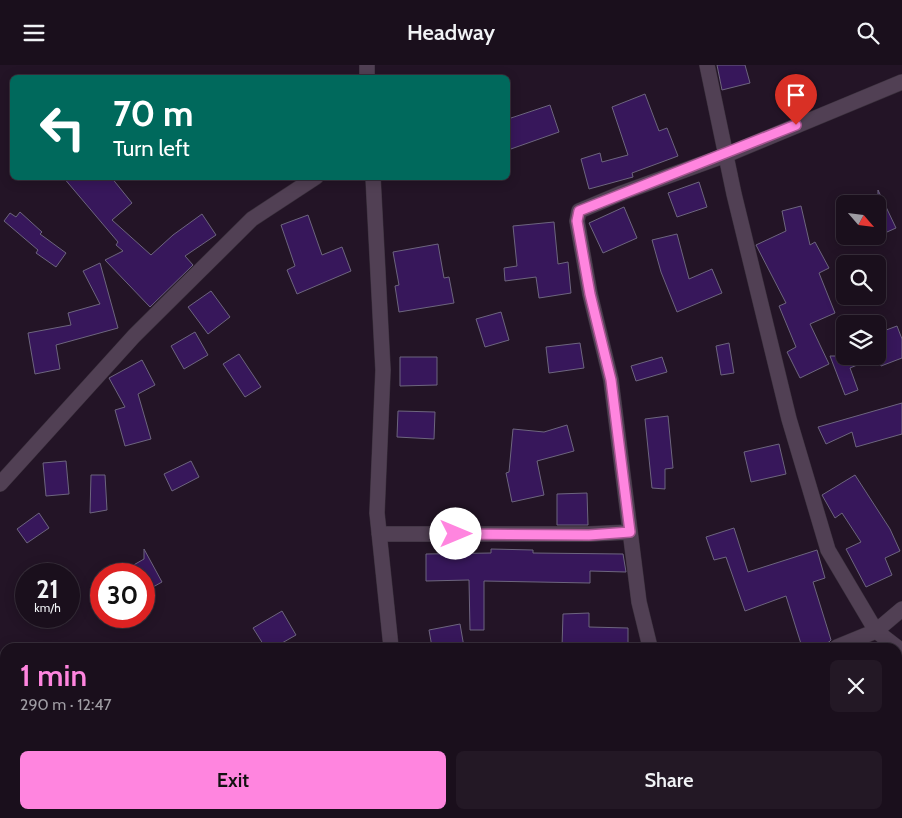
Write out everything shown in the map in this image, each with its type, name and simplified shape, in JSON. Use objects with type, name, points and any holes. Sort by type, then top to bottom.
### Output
[{"type":"street","points":[[706,65],[789,419],[828,550],[876,631],[892,643]]},
{"type":"street","points":[[649,643],[638,602],[611,380],[590,294],[577,221],[579,211],[622,193],[726,155],[902,81]]},
{"type":"street","points":[[0,484],[134,336],[252,219],[311,180]]},
{"type":"street","points":[[373,180],[383,370],[377,513],[391,643]]},
{"type":"street","points":[[379,534],[589,535],[630,532]]},
{"type":"street","points":[[847,643],[876,631],[902,609]]},
{"type":"building","points":[[717,65],[745,65],[750,83],[722,90]]},
{"type":"building","points":[[645,94],[659,131],[667,128],[678,156],[632,173],[633,177],[589,189],[581,159],[600,153],[602,162],[628,155],[612,107]]},
{"type":"building","points":[[550,105],[559,132],[510,149],[510,118]]},
{"type":"building","points":[[66,180],[113,180],[132,203],[112,220],[151,255],[173,235],[202,214],[216,235],[185,256],[193,265],[150,307],[105,260],[123,251],[116,245],[118,242]]},
{"type":"building","points":[[699,182],[707,207],[677,217],[668,193]]},
{"type":"building","points":[[801,206],[810,245],[815,242],[829,268],[819,273],[835,313],[810,324],[829,364],[800,378],[787,352],[796,347],[779,306],[786,303],[756,245],[786,231],[782,211]]},
{"type":"building","points":[[624,207],[637,238],[603,253],[589,223]]},
{"type":"building","points":[[886,207],[896,228],[886,232]]},
{"type":"building","points":[[20,212],[42,232],[40,234],[66,253],[56,267],[36,253],[38,250],[4,221],[10,213],[16,217]]},
{"type":"building","points":[[308,215],[322,255],[342,247],[351,271],[297,294],[287,270],[295,266],[281,225]]},
{"type":"building","points":[[554,222],[558,264],[568,262],[571,293],[539,298],[536,277],[505,281],[504,268],[517,266],[513,226]]},
{"type":"building","points":[[677,234],[689,279],[712,269],[722,293],[677,312],[661,272],[652,240]]},
{"type":"building","points":[[438,244],[444,278],[449,277],[454,303],[399,312],[395,286],[399,285],[393,252]]},
{"type":"building","points":[[100,263],[118,328],[56,345],[60,369],[35,374],[28,333],[71,325],[68,313],[100,304],[83,271]]},
{"type":"building","points":[[211,291],[230,317],[208,334],[188,307]]},
{"type":"building","points":[[501,312],[509,340],[485,347],[476,319]]},
{"type":"building","points":[[897,326],[902,339],[902,358],[886,364],[886,330]]},
{"type":"building","points":[[195,332],[208,355],[184,369],[171,346]]},
{"type":"building","points":[[580,343],[584,368],[549,373],[546,347]]},
{"type":"building","points":[[729,343],[734,373],[721,375],[716,346]]},
{"type":"building","points":[[239,354],[261,387],[245,397],[223,364]]},
{"type":"building","points":[[830,356],[836,356],[836,365],[857,365],[850,368],[858,390],[845,395]]},
{"type":"building","points":[[400,357],[437,357],[437,385],[400,386]]},
{"type":"building","points":[[662,357],[667,372],[636,381],[631,366]]},
{"type":"building","points":[[142,360],[155,385],[138,394],[151,439],[125,446],[115,410],[125,407],[109,378]]},
{"type":"building","points":[[902,403],[902,434],[856,447],[852,432],[826,444],[818,427]]},
{"type":"building","points":[[398,411],[435,412],[434,439],[397,437]]},
{"type":"building","points":[[668,416],[673,468],[665,469],[665,489],[652,488],[645,419]]},
{"type":"building","points":[[567,425],[574,451],[537,461],[544,495],[512,502],[506,473],[509,472],[513,429],[544,432]]},
{"type":"building","points":[[779,444],[786,474],[751,482],[744,452]]},
{"type":"building","points":[[66,461],[69,494],[46,496],[43,463]]},
{"type":"building","points":[[191,461],[199,477],[172,491],[164,474]]},
{"type":"building","points":[[91,475],[105,475],[107,510],[90,513]]},
{"type":"building","points":[[855,475],[890,529],[900,551],[885,558],[892,575],[866,587],[846,549],[861,542],[842,513],[835,518],[822,495]]},
{"type":"building","points":[[587,493],[588,525],[557,525],[557,494]]},
{"type":"building","points":[[39,513],[49,528],[27,543],[17,529]]},
{"type":"building","points":[[734,528],[748,572],[817,550],[825,578],[813,582],[831,640],[826,643],[801,643],[786,596],[745,611],[726,557],[714,560],[706,537]]},
{"type":"building","points":[[144,549],[152,563],[137,563],[144,559]]},
{"type":"building","points":[[491,549],[533,550],[533,553],[623,554],[626,572],[590,571],[590,583],[484,581],[484,630],[470,630],[469,580],[426,581],[426,554],[491,553]]},
{"type":"building","points":[[155,569],[162,582],[155,586]]},
{"type":"building","points":[[282,611],[296,635],[282,643],[262,643],[253,628]]},
{"type":"building","points":[[589,613],[589,627],[628,628],[628,643],[562,643],[563,614]]},
{"type":"building","points":[[460,624],[463,643],[431,643],[429,630]]},
{"type":"route","points":[[456,534],[589,535],[630,532],[611,380],[590,294],[577,221],[579,211],[589,205],[726,155],[796,125]]}]
